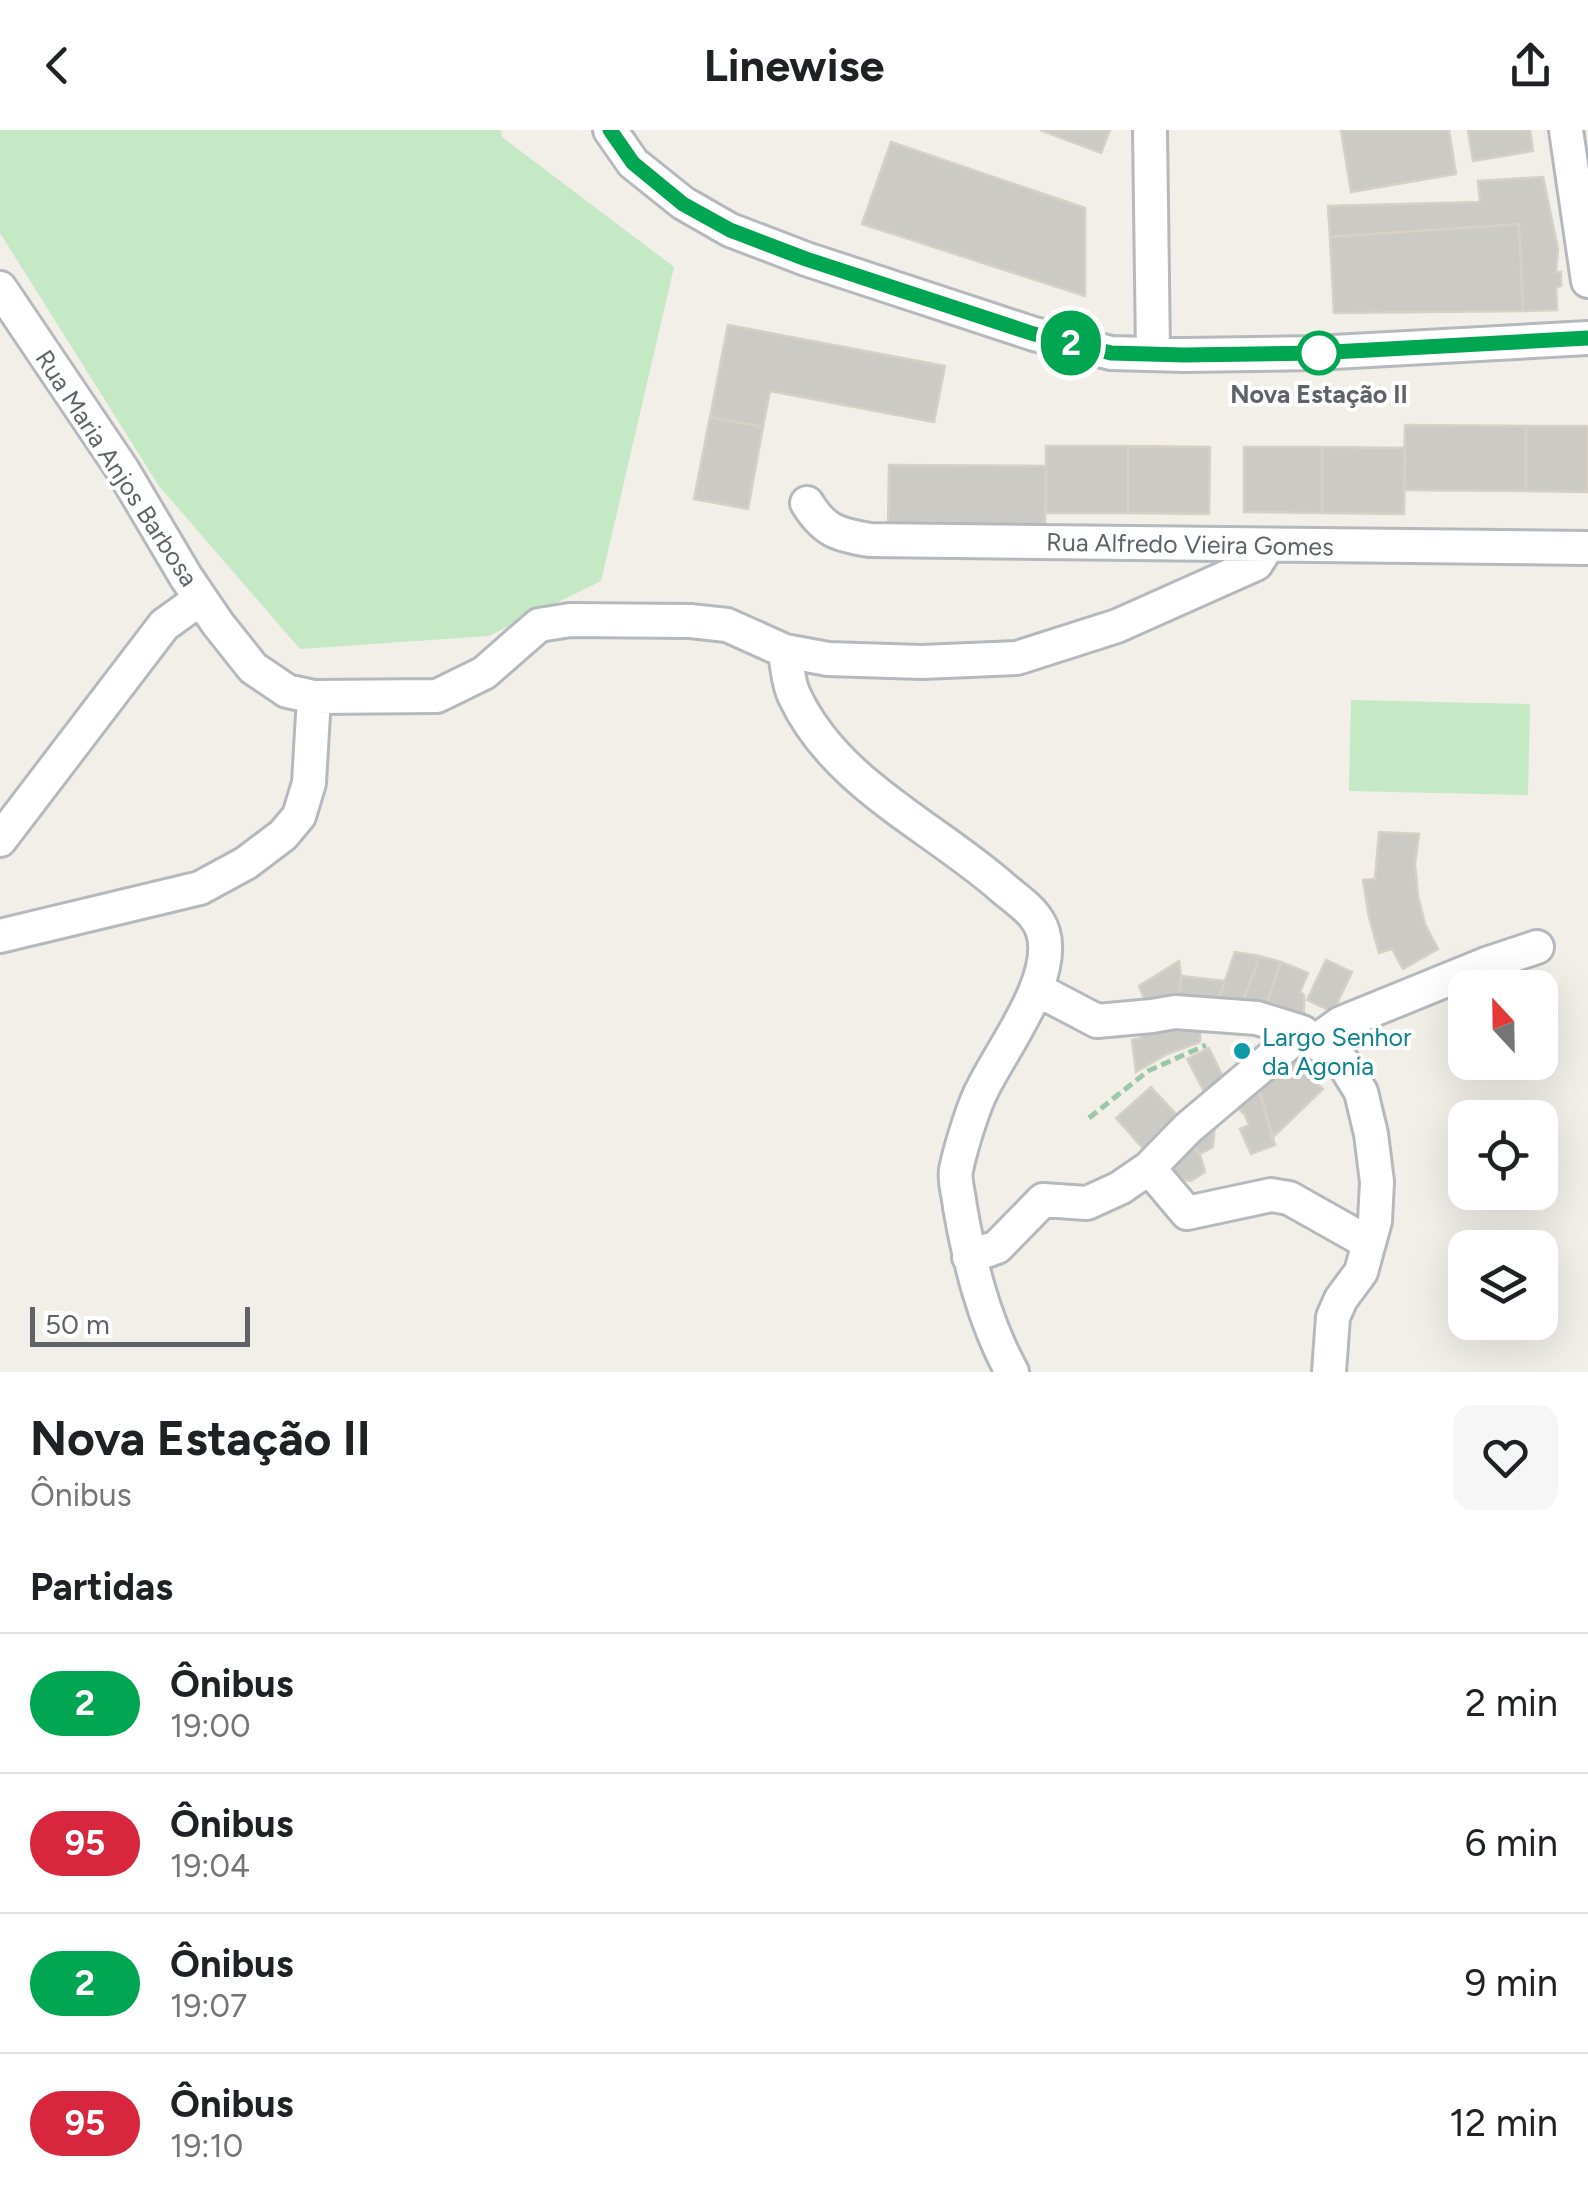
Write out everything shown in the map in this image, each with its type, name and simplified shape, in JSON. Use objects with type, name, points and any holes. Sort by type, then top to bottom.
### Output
[{"type":"street","points":[[610,130],[633,163],[683,204],[730,230],[1034,334],[1111,353],[1314,353],[1588,338]]},
{"type":"street","points":[[1150,130],[1153,353]]},
{"type":"street","points":[[1566,130],[1588,281]]},
{"type":"street","name":"Rua Maria Anjos Barbosa","points":[[0,288],[122,470],[200,599],[253,668],[287,691],[314,697]]},
{"type":"street","name":"Rua Alfredo Vieira Gomes","points":[[807,503],[826,527],[843,536],[870,540],[1588,548]]},
{"type":"street","points":[[0,936],[200,888],[246,862],[283,835],[299,816],[309,782],[314,697],[437,696],[484,673],[539,625],[570,620],[690,621],[726,625],[785,650],[828,659],[922,662],[1017,658],[1117,626],[1256,564],[1268,546]]},
{"type":"street","points":[[0,840],[164,626],[200,599]]},
{"type":"street","points":[[785,650],[792,692],[816,734],[895,809],[960,853],[1037,917],[1044,935],[1046,956],[1036,989],[980,1094],[955,1173],[969,1258],[995,1340],[1012,1372]]},
{"type":"street","points":[[969,1258],[997,1247],[1043,1200],[1087,1203],[1120,1188],[1149,1168],[1188,1128],[1309,1036],[1537,947]]},
{"type":"street","points":[[1036,989],[1097,1021],[1175,1012],[1257,1018],[1309,1036],[1342,1061],[1361,1092],[1377,1182],[1375,1220],[1362,1272],[1333,1316],[1329,1372]]},
{"type":"street","points":[[1149,1168],[1186,1213],[1271,1195],[1289,1198],[1368,1243]]},
{"type":"path","points":[[1090,1118],[1148,1071],[1208,1044]]},
{"type":"green space","points":[[0,130],[501,130],[502,137],[674,267],[601,581],[489,636],[300,649],[159,486],[0,233]]},
{"type":"green space","points":[[1351,700],[1530,704],[1528,795],[1349,791]]},
{"type":"building","points":[[1040,130],[1110,130],[1101,153]]},
{"type":"building","points":[[1341,130],[1449,130],[1456,174],[1351,192]]},
{"type":"building","points":[[1468,130],[1530,130],[1533,151],[1473,161]]},
{"type":"building","points":[[891,142],[1085,208],[1085,296],[862,224]]},
{"type":"building","points":[[1543,177],[1558,249],[1556,272],[1561,272],[1561,286],[1556,287],[1557,310],[1523,311],[1519,224],[1330,237],[1328,206],[1480,202],[1478,181]]},
{"type":"building","points":[[1519,224],[1523,311],[1334,313],[1330,237]]},
{"type":"building","points":[[728,325],[945,366],[934,422],[770,391],[763,427],[710,417]]},
{"type":"building","points":[[710,417],[763,427],[748,509],[694,499]]},
{"type":"building","points":[[1405,425],[1526,426],[1526,491],[1404,490]]},
{"type":"building","points":[[1526,426],[1588,426],[1588,492],[1526,491]]},
{"type":"building","points":[[1046,446],[1128,446],[1128,513],[1046,513]]},
{"type":"building","points":[[1128,446],[1210,447],[1209,514],[1128,513]]},
{"type":"building","points":[[1244,447],[1322,447],[1322,513],[1244,512]]},
{"type":"building","points":[[1322,447],[1405,448],[1404,514],[1322,513]]},
{"type":"building","points":[[889,465],[1046,466],[1045,531],[888,528]]},
{"type":"building","points":[[1379,832],[1419,834],[1415,864],[1418,896],[1425,924],[1438,949],[1403,969],[1392,949],[1379,953],[1369,917],[1363,880],[1375,879]]},
{"type":"building","points":[[1235,952],[1260,956],[1242,1004],[1217,1004]]},
{"type":"building","points":[[1260,956],[1281,962],[1264,1010],[1242,1004]]},
{"type":"building","points":[[1326,960],[1352,972],[1333,1012],[1307,1000]]},
{"type":"building","points":[[1179,961],[1178,1002],[1148,1007],[1139,986]]},
{"type":"building","points":[[1281,962],[1308,973],[1300,992],[1304,995],[1304,1021],[1264,1010]]},
{"type":"building","points":[[1181,976],[1225,981],[1217,1004],[1178,1002]]},
{"type":"building","points":[[1201,1018],[1200,1042],[1167,1054],[1136,1072],[1132,1040],[1141,1038],[1140,1026]]},
{"type":"building","points":[[1209,1048],[1228,1087],[1209,1101],[1187,1059]]},
{"type":"building","points":[[1289,1055],[1323,1089],[1272,1138],[1261,1096],[1253,1084]]},
{"type":"building","points":[[1253,1084],[1261,1096],[1275,1145],[1251,1154],[1240,1129],[1249,1125],[1232,1102]]},
{"type":"building","points":[[1151,1087],[1184,1123],[1148,1154],[1116,1118]]},
{"type":"building","points":[[1215,1122],[1213,1147],[1200,1154],[1185,1139]]},
{"type":"building","points":[[1185,1139],[1200,1154],[1205,1172],[1191,1181],[1177,1178],[1163,1162]]},
{"type":"bus line","name":"2","points":[[610,130],[633,163],[683,204],[730,230],[1034,334],[1111,353],[1314,353],[1588,338]]},
{"type":"place","name":"Nova Estação II","points":[[1319,353]]},
{"type":"place","name":"Largo Senhor da Agonia","points":[[1242,1051]]}]
